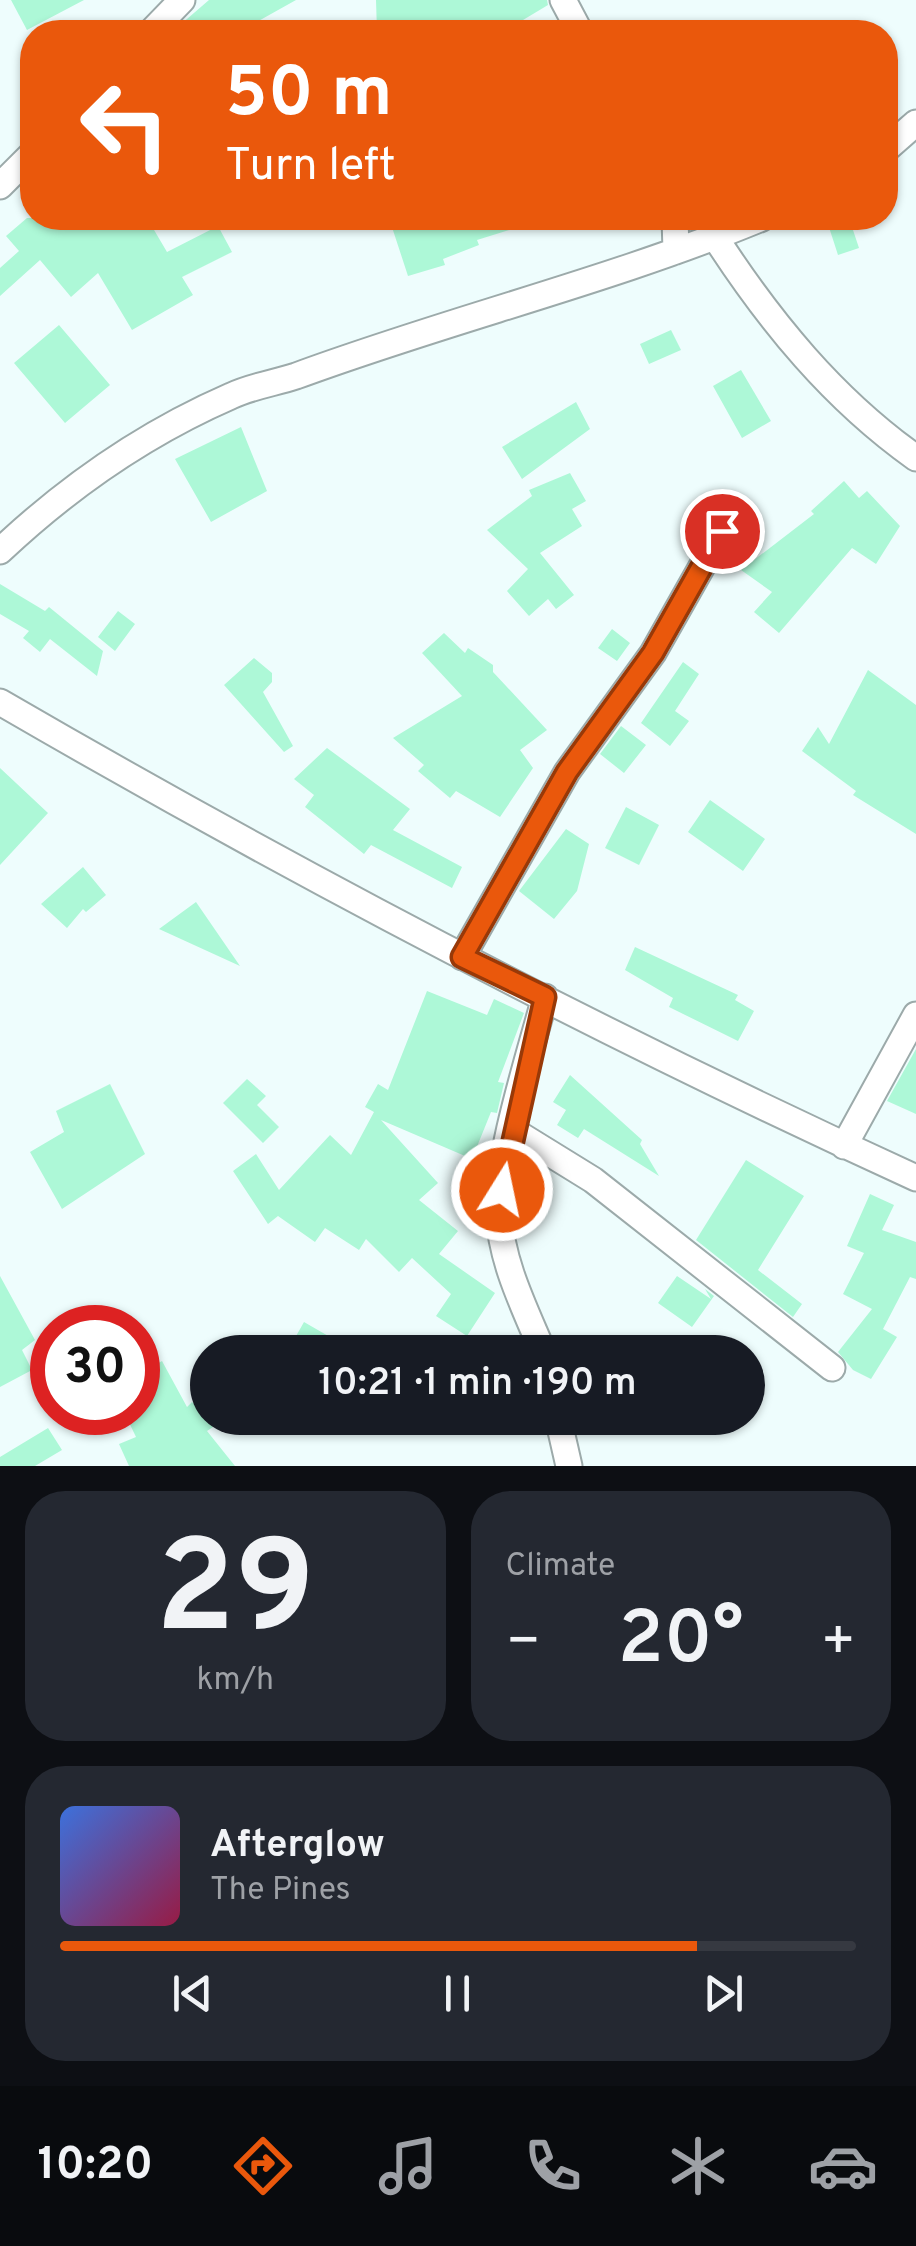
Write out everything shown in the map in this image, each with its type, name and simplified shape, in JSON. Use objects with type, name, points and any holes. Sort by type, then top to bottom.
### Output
[{"type":"street","points":[[0,186],[20,166]]},
{"type":"street","points":[[675,230],[676,251]]},
{"type":"street","points":[[0,551],[52,502],[170,426],[235,394],[385,342],[552,293],[732,230]]},
{"type":"street","points":[[715,237],[778,328],[846,403],[916,458]]},
{"type":"street","points":[[462,957],[567,772],[653,653],[722,531]]},
{"type":"street","points":[[0,702],[334,891],[731,1094],[916,1178]]},
{"type":"street","points":[[536,1335],[514,1280],[499,1214],[512,1130],[545,997]]},
{"type":"street","points":[[844,1146],[916,1015]]},
{"type":"street","points":[[512,1130],[593,1180],[832,1368]]},
{"type":"street","points":[[562,1435],[569,1466]]},
{"type":"building","points":[[11,0],[84,0],[46,20],[22,20]]},
{"type":"building","points":[[209,0],[296,0],[260,20],[186,20]]},
{"type":"building","points":[[376,0],[547,0],[548,5],[523,20],[377,20]]},
{"type":"building","points":[[20,224],[20,230],[154,230],[167,252],[210,230],[220,230],[232,252],[182,277],[193,295],[132,330],[98,273],[71,297],[40,260],[0,296],[0,268],[19,251],[6,236]]},
{"type":"building","points":[[393,230],[509,230],[477,240],[479,245],[443,259],[445,265],[408,276]]},
{"type":"building","points":[[830,230],[853,230],[859,248],[838,255]]},
{"type":"building","points":[[59,325],[110,385],[65,423],[14,363]]},
{"type":"building","points":[[671,330],[681,350],[649,364],[640,344]]},
{"type":"building","points":[[741,370],[771,421],[742,438],[713,386]]},
{"type":"building","points":[[576,402],[590,429],[522,479],[502,447]]},
{"type":"building","points":[[241,427],[267,491],[211,522],[175,459]]},
{"type":"building","points":[[570,473],[586,501],[572,509],[582,526],[540,553],[574,595],[556,609],[548,599],[529,616],[507,591],[528,569],[487,530],[532,496],[529,490]]},
{"type":"building","points":[[844,481],[859,498],[867,491],[900,526],[876,564],[852,548],[779,633],[754,612],[772,592],[741,570],[814,514],[811,511]]},
{"type":"building","points":[[0,584],[45,611],[49,607],[103,651],[97,676],[50,639],[40,652],[23,638],[29,631],[0,614]]},
{"type":"building","points":[[118,611],[135,624],[115,651],[98,637]]},
{"type":"building","points":[[612,629],[630,643],[617,661],[598,648]]},
{"type":"building","points":[[444,633],[465,653],[468,648],[493,665],[493,672],[547,730],[520,750],[533,768],[500,817],[456,791],[450,798],[418,771],[424,765],[393,738],[462,696],[422,653]]},
{"type":"building","points":[[254,658],[272,673],[272,682],[263,692],[293,746],[284,752],[224,685]]},
{"type":"building","points":[[683,662],[699,674],[675,711],[689,721],[670,746],[641,723]]},
{"type":"building","points":[[868,670],[916,705],[916,834],[853,795],[856,791],[802,751],[818,727],[829,744]]},
{"type":"building","points":[[621,726],[646,745],[624,773],[600,754]]},
{"type":"building","points":[[327,748],[410,809],[393,830],[462,867],[452,888],[371,845],[364,854],[305,807],[314,795],[294,779]]},
{"type":"building","points":[[0,768],[48,813],[0,865]]},
{"type":"building","points":[[710,800],[765,839],[743,871],[688,832]]},
{"type":"building","points":[[626,807],[659,825],[639,865],[605,848]]},
{"type":"building","points":[[566,829],[589,844],[577,891],[554,919],[519,891]]},
{"type":"building","points":[[83,867],[106,895],[86,912],[83,909],[67,928],[41,904]]},
{"type":"building","points":[[196,902],[240,966],[159,929]]},
{"type":"building","points":[[635,947],[738,995],[735,1000],[754,1011],[738,1041],[669,1007],[673,998],[625,970]]},
{"type":"building","points":[[427,991],[487,1015],[494,999],[524,1013],[498,1082],[504,1083],[497,1113],[491,1112],[472,1159],[381,1120],[438,1183],[419,1200],[458,1231],[439,1254],[495,1293],[468,1335],[436,1316],[451,1294],[412,1258],[399,1272],[366,1239],[359,1250],[325,1228],[315,1242],[278,1216],[268,1224],[233,1171],[256,1154],[279,1190],[330,1135],[351,1155],[374,1112],[365,1107],[378,1084],[388,1090]]},
{"type":"building","points":[[916,1049],[916,1114],[887,1101]]},
{"type":"building","points":[[570,1075],[642,1140],[640,1144],[659,1176],[584,1129],[578,1138],[557,1125],[566,1110],[553,1102]]},
{"type":"building","points":[[247,1079],[266,1096],[257,1105],[279,1127],[263,1143],[223,1103]]},
{"type":"building","points":[[110,1084],[145,1154],[62,1209],[30,1152],[64,1132],[56,1111]]},
{"type":"building","points":[[746,1160],[804,1196],[758,1270],[802,1304],[793,1317],[696,1240]]},
{"type":"building","points":[[870,1194],[894,1205],[882,1230],[916,1242],[916,1279],[910,1277],[883,1329],[897,1337],[871,1379],[853,1370],[838,1352],[872,1309],[843,1294],[864,1253],[847,1246]]},
{"type":"building","points":[[0,1276],[30,1331],[30,1344],[22,1350],[30,1371],[0,1387]]},
{"type":"building","points":[[677,1276],[711,1299],[705,1289],[714,1296],[692,1327],[658,1303]]},
{"type":"building","points":[[304,1322],[327,1335],[297,1335]]},
{"type":"building","points":[[160,1362],[187,1407],[190,1404],[190,1435],[210,1435],[235,1466],[129,1466],[119,1444],[135,1435],[160,1435]]},
{"type":"building","points":[[36,1435],[52,1435],[62,1450],[35,1466],[0,1466],[0,1457]]},
{"type":"route","points":[[502,1190],[504,1166],[545,997],[462,957],[505,874],[567,772],[653,653],[722,531]]}]
